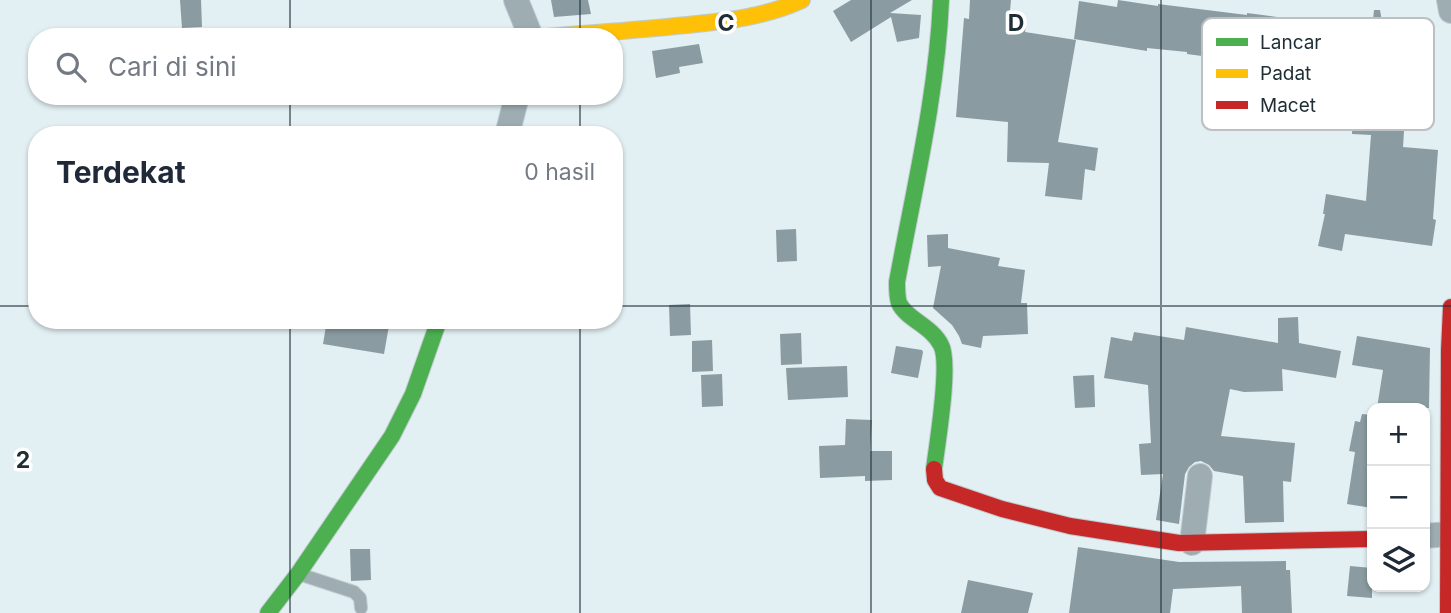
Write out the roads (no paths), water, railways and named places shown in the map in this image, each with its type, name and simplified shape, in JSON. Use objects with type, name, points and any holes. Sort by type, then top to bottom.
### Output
[{"type":"street","points":[[516,0],[527,28]]},
{"type":"street","points":[[623,32],[752,18],[784,9],[802,0]]},
{"type":"street","points":[[941,0],[929,108],[897,282],[898,301],[904,310],[929,329],[943,347],[942,409],[934,460],[935,480],[940,488],[1002,509],[1070,526],[1179,543],[1367,539]]},
{"type":"street","points":[[1449,0],[1451,11]]},
{"type":"street","points":[[509,126],[515,105]]},
{"type":"street","points":[[1448,613],[1441,535],[1451,307]]},
{"type":"street","points":[[268,613],[298,574],[392,436],[413,394],[436,329]]},
{"type":"street","points":[[1192,543],[1200,476]]},
{"type":"lane","points":[[298,574],[354,592],[360,598],[361,608]]}]
